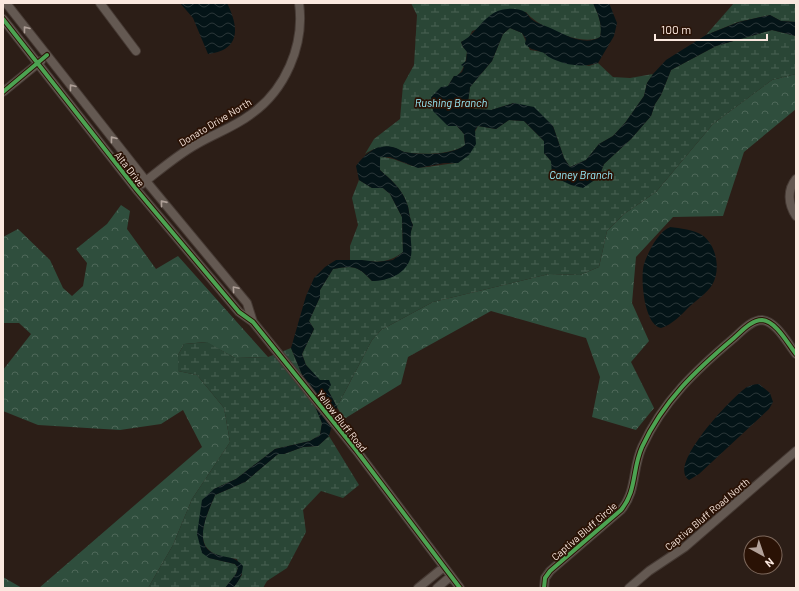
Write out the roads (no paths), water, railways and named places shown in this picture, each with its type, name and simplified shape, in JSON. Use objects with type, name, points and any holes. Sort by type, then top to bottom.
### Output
[{"type":"street","name":"Alta Drive","points":[[6,3],[146,181],[247,303],[253,322]]},
{"type":"street","points":[[100,3],[136,50]]},
{"type":"street","name":"Donato Drive North","points":[[136,189],[196,145],[250,115],[271,97],[280,85],[293,58],[298,43],[301,14],[299,3]]},
{"type":"street","name":"Alta Drive","points":[[3,19],[136,189],[239,312],[253,322]]},
{"type":"street","points":[[3,92],[47,55]]},
{"type":"street","points":[[796,179],[790,192],[792,209],[796,216]]},
{"type":"street","name":"Captiva Bluff Circle","points":[[544,588],[545,578],[550,571],[621,510],[628,502],[632,494],[637,462],[642,448],[652,428],[686,380],[750,324],[762,320],[772,326],[796,354]]},
{"type":"street","name":"Yellow Bluff Road","points":[[253,322],[356,450],[460,588]]},
{"type":"street","name":"Captiva Bluff Road North","points":[[629,588],[649,571],[685,547],[796,450]]},
{"type":"street","points":[[420,587],[444,567]]},
{"type":"street","points":[[437,588],[451,576]]},
{"type":"water","points":[[180,3],[227,3],[234,21],[235,29],[232,42],[227,48],[219,52],[208,54],[193,18]]},
{"type":"water","name":"Rushing Branch","points":[[593,3],[609,3],[617,23],[614,36],[598,63],[592,65],[573,65],[555,60],[543,52],[529,47],[525,44],[526,39],[522,33],[510,28],[503,34],[492,61],[470,87],[468,102],[474,109],[491,110],[514,103],[534,107],[553,126],[564,158],[570,167],[586,160],[599,144],[613,136],[625,123],[644,96],[647,83],[666,60],[706,35],[739,22],[770,15],[781,21],[796,22],[796,36],[772,30],[716,46],[671,70],[651,116],[631,139],[604,164],[599,177],[583,188],[571,185],[552,176],[551,161],[544,153],[544,141],[524,121],[509,120],[496,129],[478,126],[475,130],[476,144],[469,155],[458,163],[444,163],[418,168],[390,157],[380,157],[380,170],[391,180],[404,196],[413,225],[411,233],[411,256],[409,262],[401,272],[390,278],[378,281],[372,281],[363,272],[355,268],[346,267],[333,269],[320,290],[320,297],[309,321],[314,329],[302,354],[306,365],[320,380],[329,380],[331,385],[328,390],[337,407],[329,436],[318,446],[303,447],[284,454],[278,454],[245,482],[215,495],[206,518],[203,535],[204,543],[208,549],[215,554],[237,560],[243,566],[239,581],[233,588],[225,588],[236,574],[238,568],[235,564],[209,558],[202,553],[197,534],[202,500],[214,489],[236,479],[275,449],[310,441],[320,435],[322,423],[291,348],[306,296],[314,278],[325,267],[336,260],[362,260],[377,262],[393,260],[403,252],[402,217],[390,194],[383,188],[372,188],[359,180],[356,166],[368,153],[384,146],[396,148],[404,152],[436,154],[459,149],[465,145],[464,134],[457,126],[448,126],[433,111],[431,97],[441,87],[448,86],[454,76],[462,72],[464,67],[461,65],[466,61],[467,52],[461,42],[471,35],[489,16],[504,9],[520,10],[525,12],[537,23],[567,36],[587,41],[600,37],[601,33],[600,20]]},
{"type":"water","points":[[670,227],[695,232],[707,239],[714,252],[717,266],[715,279],[705,294],[673,322],[661,328],[655,325],[647,310],[643,290],[643,271],[644,264],[654,243],[661,233]]},
{"type":"water","points":[[759,384],[770,393],[773,402],[769,409],[699,474],[689,480],[684,472],[686,461],[704,432],[729,403],[748,386]]},
{"type":"water label","name":"Caney Branch","points":[[581,175]]}]
